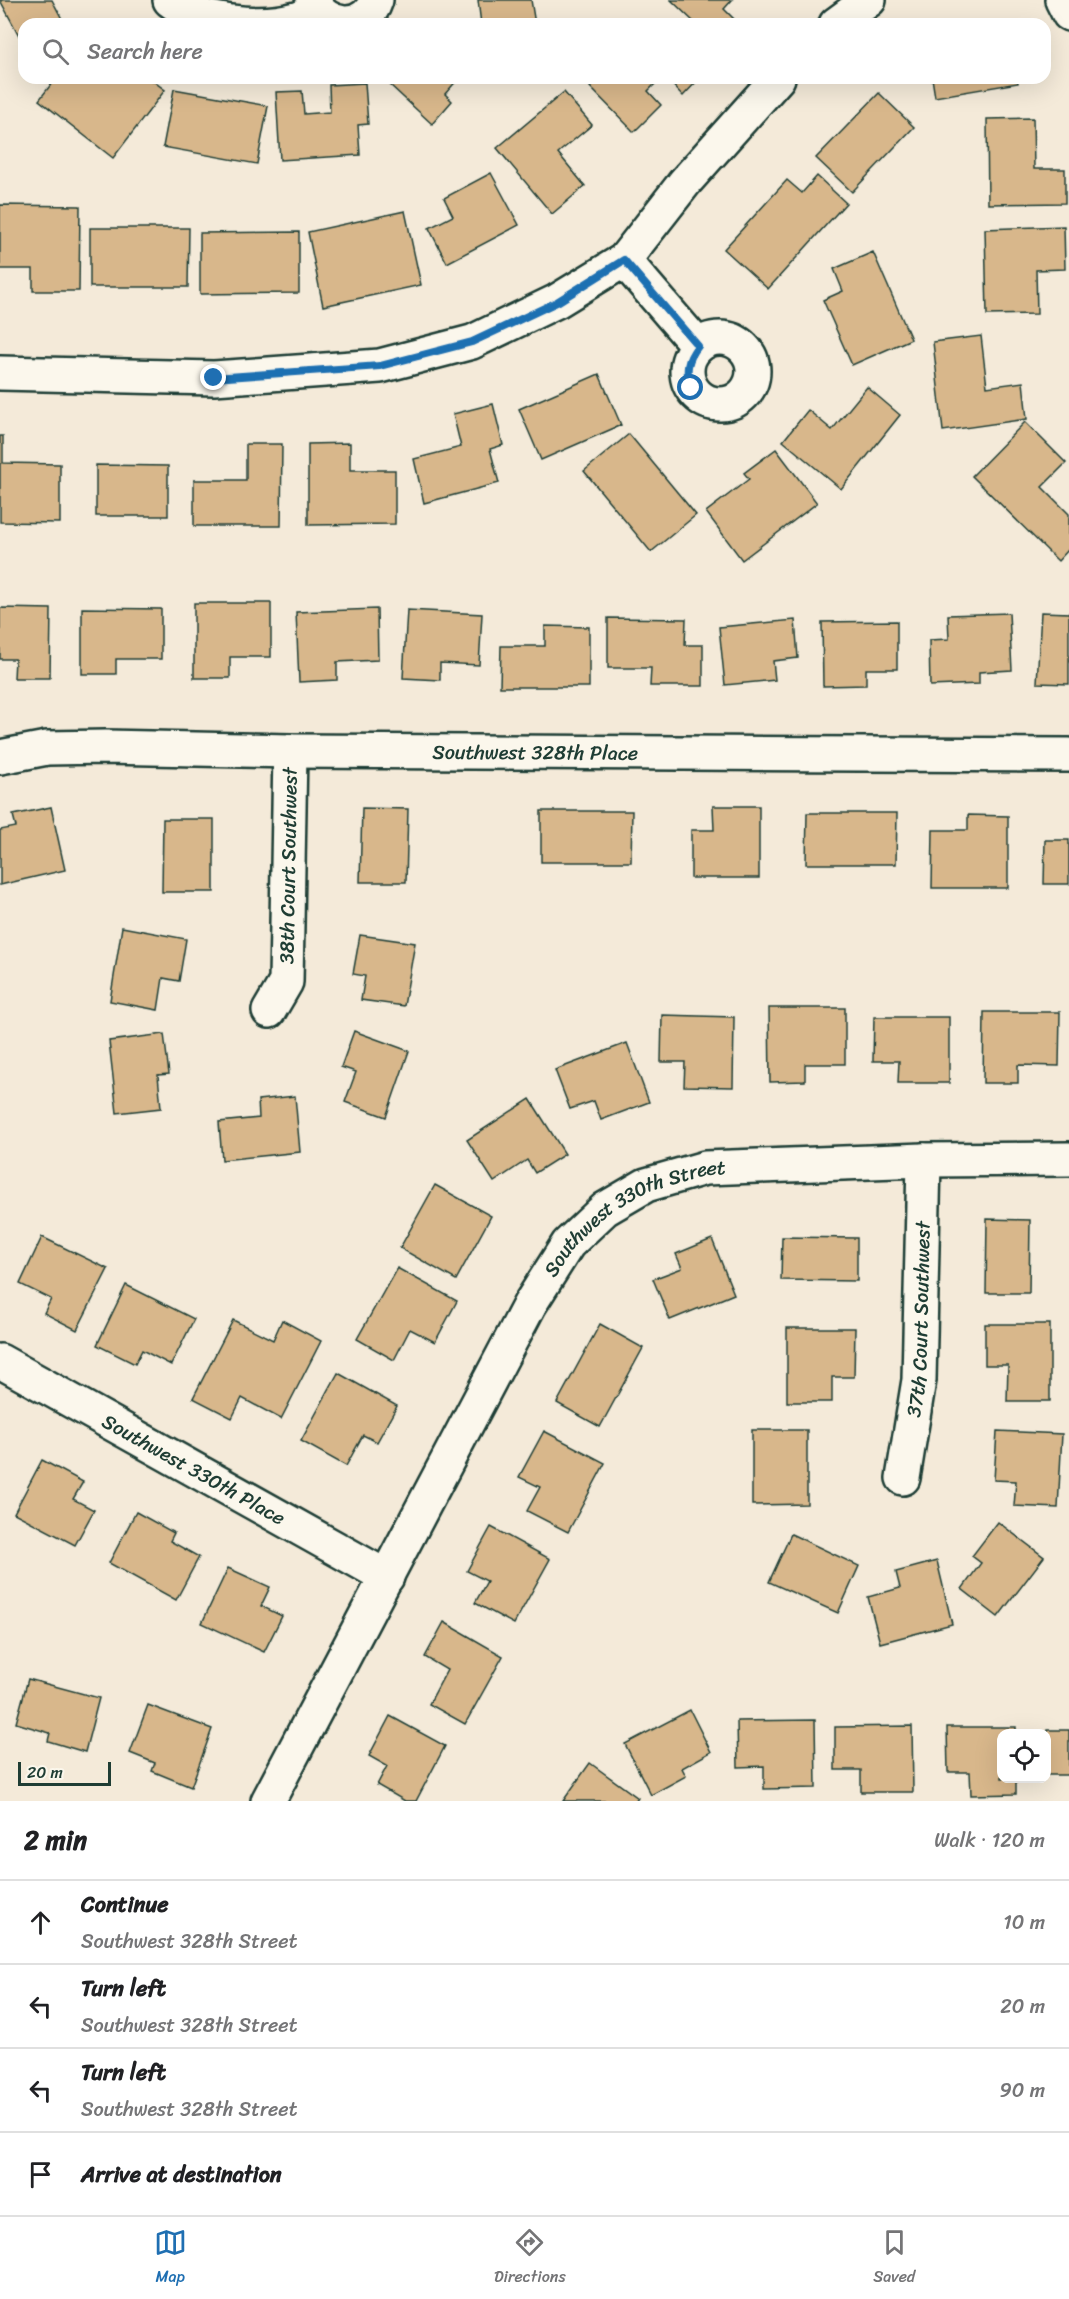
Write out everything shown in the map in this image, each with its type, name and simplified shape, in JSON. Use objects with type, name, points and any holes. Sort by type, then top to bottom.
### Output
[{"type":"street","points":[[170,0],[178,7],[216,18]]},
{"type":"street","points":[[362,18],[367,15],[376,0]]},
{"type":"street","points":[[844,18],[869,0]]},
{"type":"street","points":[[1062,0],[1069,14]]},
{"type":"street","points":[[299,18],[314,4],[327,18]]},
{"type":"street","points":[[0,373],[214,378],[380,366],[472,342],[557,302],[624,260],[685,183],[773,84]]},
{"type":"street","points":[[624,260],[698,346]]},
{"type":"street","name":"Southwest 328th Place","points":[[0,756],[47,748],[106,747],[290,751],[1069,755]]},
{"type":"street","name":"38th Court Southwest","points":[[269,1011],[286,982],[290,751]]},
{"type":"street","name":"Southwest 330th Street","points":[[268,1801],[530,1304],[568,1244],[605,1209],[646,1185],[705,1168],[924,1160],[1069,1159]]},
{"type":"street","name":"37th Court Southwest","points":[[903,1478],[919,1380],[924,1160]]},
{"type":"street","name":"Southwest 330th Place","points":[[0,1361],[387,1577]]},
{"type":"building","points":[[0,0],[52,0],[61,18],[18,18],[18,34]]},
{"type":"building","points":[[478,0],[531,0],[534,18],[480,18]]},
{"type":"building","points":[[671,0],[732,0],[724,9],[733,18],[690,18]]},
{"type":"building","points":[[51,84],[157,84],[165,90],[113,158],[39,100]]},
{"type":"building","points":[[365,84],[368,124],[358,125],[360,155],[280,160],[276,92],[302,91],[304,114],[330,112],[329,85]]},
{"type":"building","points":[[389,84],[454,84],[445,94],[452,101],[432,124]]},
{"type":"building","points":[[593,84],[655,84],[648,91],[661,105],[634,132],[590,87]]},
{"type":"building","points":[[672,84],[694,84],[683,96]]},
{"type":"building","points":[[933,84],[1012,84],[935,97]]},
{"type":"building","points":[[174,89],[268,106],[257,164],[163,147]]},
{"type":"building","points":[[564,92],[592,125],[558,153],[585,186],[552,214],[497,148]]},
{"type":"building","points":[[879,93],[914,127],[852,192],[816,158]]},
{"type":"building","points":[[1033,118],[1034,169],[1065,169],[1065,203],[988,204],[987,119]]},
{"type":"building","points":[[491,173],[519,225],[447,263],[429,228],[453,216],[444,198]]},
{"type":"building","points":[[817,176],[846,203],[768,289],[724,249],[787,180],[802,193]]},
{"type":"building","points":[[0,205],[80,206],[79,291],[33,291],[33,269],[0,269]]},
{"type":"building","points":[[405,211],[421,285],[323,306],[308,232]]},
{"type":"building","points":[[1064,226],[1065,269],[1036,270],[1037,314],[987,315],[985,229]]},
{"type":"building","points":[[90,228],[189,228],[188,287],[90,287]]},
{"type":"building","points":[[299,232],[299,293],[200,294],[200,233]]},
{"type":"building","points":[[873,252],[911,339],[852,365],[823,300],[843,291],[834,269]]},
{"type":"building","points":[[981,336],[987,387],[1023,382],[1027,419],[943,431],[933,342]]},
{"type":"building","points":[[599,374],[621,425],[541,460],[519,409]]},
{"type":"building","points":[[867,387],[900,415],[841,489],[783,441],[808,410],[832,430]]},
{"type":"building","points":[[493,404],[503,445],[490,449],[499,483],[424,503],[414,459],[461,447],[453,414]]},
{"type":"building","points":[[1025,422],[1066,463],[1042,487],[1069,514],[1069,549],[1058,561],[972,476]]},
{"type":"building","points":[[629,434],[696,515],[651,552],[584,471]]},
{"type":"building","points":[[0,436],[3,436],[3,463],[60,464],[60,523],[0,522]]},
{"type":"building","points":[[350,443],[350,470],[395,470],[395,524],[308,525],[308,444]]},
{"type":"building","points":[[246,444],[282,444],[281,526],[194,526],[194,480],[246,480]]},
{"type":"building","points":[[776,449],[817,503],[742,560],[706,512],[749,479],[744,473]]},
{"type":"building","points":[[96,465],[168,466],[168,516],[96,516]]},
{"type":"building","points":[[194,603],[271,603],[271,657],[230,657],[230,678],[194,678]]},
{"type":"building","points":[[0,608],[51,609],[50,678],[14,678],[15,659],[0,659]]},
{"type":"building","points":[[82,608],[161,609],[161,659],[116,659],[116,674],[82,674]]},
{"type":"building","points":[[377,609],[378,660],[337,662],[337,680],[299,682],[296,612]]},
{"type":"building","points":[[407,610],[482,614],[479,665],[440,663],[440,680],[403,678]]},
{"type":"building","points":[[1041,612],[1069,613],[1069,684],[1037,683]]},
{"type":"building","points":[[1009,613],[1012,670],[979,672],[979,684],[930,686],[929,640],[949,639],[948,615]]},
{"type":"building","points":[[608,618],[686,619],[685,645],[703,645],[703,686],[650,686],[651,668],[608,668]]},
{"type":"building","points":[[795,620],[798,658],[773,661],[775,680],[725,685],[719,627]]},
{"type":"building","points":[[897,621],[897,669],[866,669],[866,685],[823,686],[822,622]]},
{"type":"building","points":[[545,626],[589,627],[589,687],[500,687],[501,646],[545,646]]},
{"type":"building","points":[[713,806],[759,806],[759,878],[691,878],[691,830],[714,830]]},
{"type":"building","points":[[51,807],[65,870],[0,885],[0,830],[16,827],[13,815]]},
{"type":"building","points":[[362,808],[408,809],[406,882],[360,882]]},
{"type":"building","points":[[541,811],[632,811],[631,862],[541,862]]},
{"type":"building","points":[[807,813],[897,813],[896,864],[806,864]]},
{"type":"building","points":[[968,815],[1008,816],[1008,888],[932,888],[933,830],[968,830]]},
{"type":"building","points":[[163,819],[214,819],[214,892],[162,892]]},
{"type":"building","points":[[1045,840],[1069,840],[1069,884],[1044,884]]},
{"type":"building","points":[[122,927],[186,939],[179,981],[163,978],[158,1010],[110,1001]]},
{"type":"building","points":[[360,935],[415,943],[404,1006],[361,1000],[365,976],[353,974]]},
{"type":"building","points":[[769,1008],[845,1008],[845,1064],[805,1064],[805,1081],[770,1082]]},
{"type":"building","points":[[984,1012],[1060,1012],[1059,1066],[1018,1065],[1018,1083],[983,1083]]},
{"type":"building","points":[[662,1015],[734,1017],[733,1087],[684,1086],[685,1062],[661,1062]]},
{"type":"building","points":[[874,1017],[949,1017],[949,1083],[898,1083],[899,1061],[873,1061]]},
{"type":"building","points":[[354,1031],[409,1051],[386,1117],[345,1102],[356,1072],[341,1067]]},
{"type":"building","points":[[164,1034],[169,1074],[158,1075],[161,1108],[117,1113],[109,1041]]},
{"type":"building","points":[[627,1043],[649,1102],[601,1120],[594,1101],[570,1109],[555,1070]]},
{"type":"building","points":[[295,1096],[300,1152],[222,1160],[219,1122],[259,1118],[258,1100]]},
{"type":"building","points":[[530,1099],[565,1154],[535,1173],[527,1160],[494,1182],[467,1140]]},
{"type":"building","points":[[435,1185],[491,1216],[456,1280],[400,1248]]},
{"type":"building","points":[[987,1219],[1030,1220],[1029,1293],[986,1293]]},
{"type":"building","points":[[42,1237],[108,1269],[77,1330],[44,1313],[51,1299],[20,1284]]},
{"type":"building","points":[[782,1237],[857,1238],[857,1281],[781,1280]]},
{"type":"building","points":[[712,1239],[734,1294],[670,1320],[653,1279],[682,1268],[676,1254]]},
{"type":"building","points":[[397,1268],[457,1301],[435,1342],[410,1329],[394,1360],[357,1339]]},
{"type":"building","points":[[126,1285],[194,1319],[171,1365],[142,1350],[135,1364],[97,1345]]},
{"type":"building","points":[[233,1320],[273,1340],[282,1320],[321,1341],[281,1419],[242,1398],[232,1418],[193,1398]]},
{"type":"building","points":[[600,1324],[643,1348],[600,1427],[557,1403]]},
{"type":"building","points":[[985,1324],[1050,1324],[1050,1401],[1007,1401],[1008,1365],[985,1365]]},
{"type":"building","points":[[787,1328],[855,1328],[854,1377],[832,1377],[832,1402],[787,1402]]},
{"type":"building","points":[[338,1373],[397,1406],[377,1442],[363,1435],[346,1466],[301,1441]]},
{"type":"building","points":[[752,1430],[807,1430],[807,1504],[752,1505]]},
{"type":"building","points":[[544,1431],[605,1463],[568,1532],[527,1511],[540,1487],[519,1477]]},
{"type":"building","points":[[997,1431],[1062,1434],[1058,1508],[1014,1506],[1016,1481],[994,1480]]},
{"type":"building","points":[[42,1460],[83,1482],[73,1499],[94,1510],[75,1545],[14,1513]]},
{"type":"building","points":[[136,1512],[174,1533],[170,1541],[199,1557],[176,1600],[109,1563]]},
{"type":"building","points":[[998,1522],[1044,1557],[998,1617],[962,1589],[981,1563],[972,1556]]},
{"type":"building","points":[[491,1527],[550,1559],[514,1624],[475,1603],[487,1581],[467,1571]]},
{"type":"building","points":[[791,1534],[859,1566],[838,1613],[769,1582]]},
{"type":"building","points":[[937,1561],[952,1624],[880,1643],[868,1597],[900,1588],[896,1572]]},
{"type":"building","points":[[228,1568],[270,1587],[261,1606],[282,1616],[264,1652],[202,1623]]},
{"type":"building","points":[[444,1622],[503,1656],[465,1724],[429,1704],[447,1670],[425,1657]]},
{"type":"building","points":[[28,1679],[99,1698],[85,1752],[48,1741],[50,1733],[16,1723]]},
{"type":"building","points":[[148,1705],[212,1729],[191,1787],[152,1771],[155,1763],[130,1753]]},
{"type":"building","points":[[690,1710],[711,1752],[682,1768],[686,1776],[651,1795],[625,1744]]},
{"type":"building","points":[[390,1716],[445,1746],[416,1801],[405,1801],[377,1785],[387,1766],[369,1756]]},
{"type":"building","points":[[815,1720],[816,1788],[764,1789],[764,1766],[738,1767],[737,1721]]},
{"type":"building","points":[[912,1726],[913,1792],[861,1792],[861,1770],[835,1770],[835,1727]]},
{"type":"building","points":[[947,1727],[1016,1727],[1016,1729],[997,1729],[997,1783],[1016,1783],[1016,1794],[971,1795],[970,1772],[948,1772]]},
{"type":"building","points":[[1051,1730],[1069,1730],[1069,1775],[1051,1775]]},
{"type":"building","points":[[590,1763],[638,1798],[636,1801],[563,1801]]},
{"type":"route","points":[[214,378],[380,366],[472,342],[557,302],[624,260],[698,346],[687,366],[687,377],[691,388]]}]
